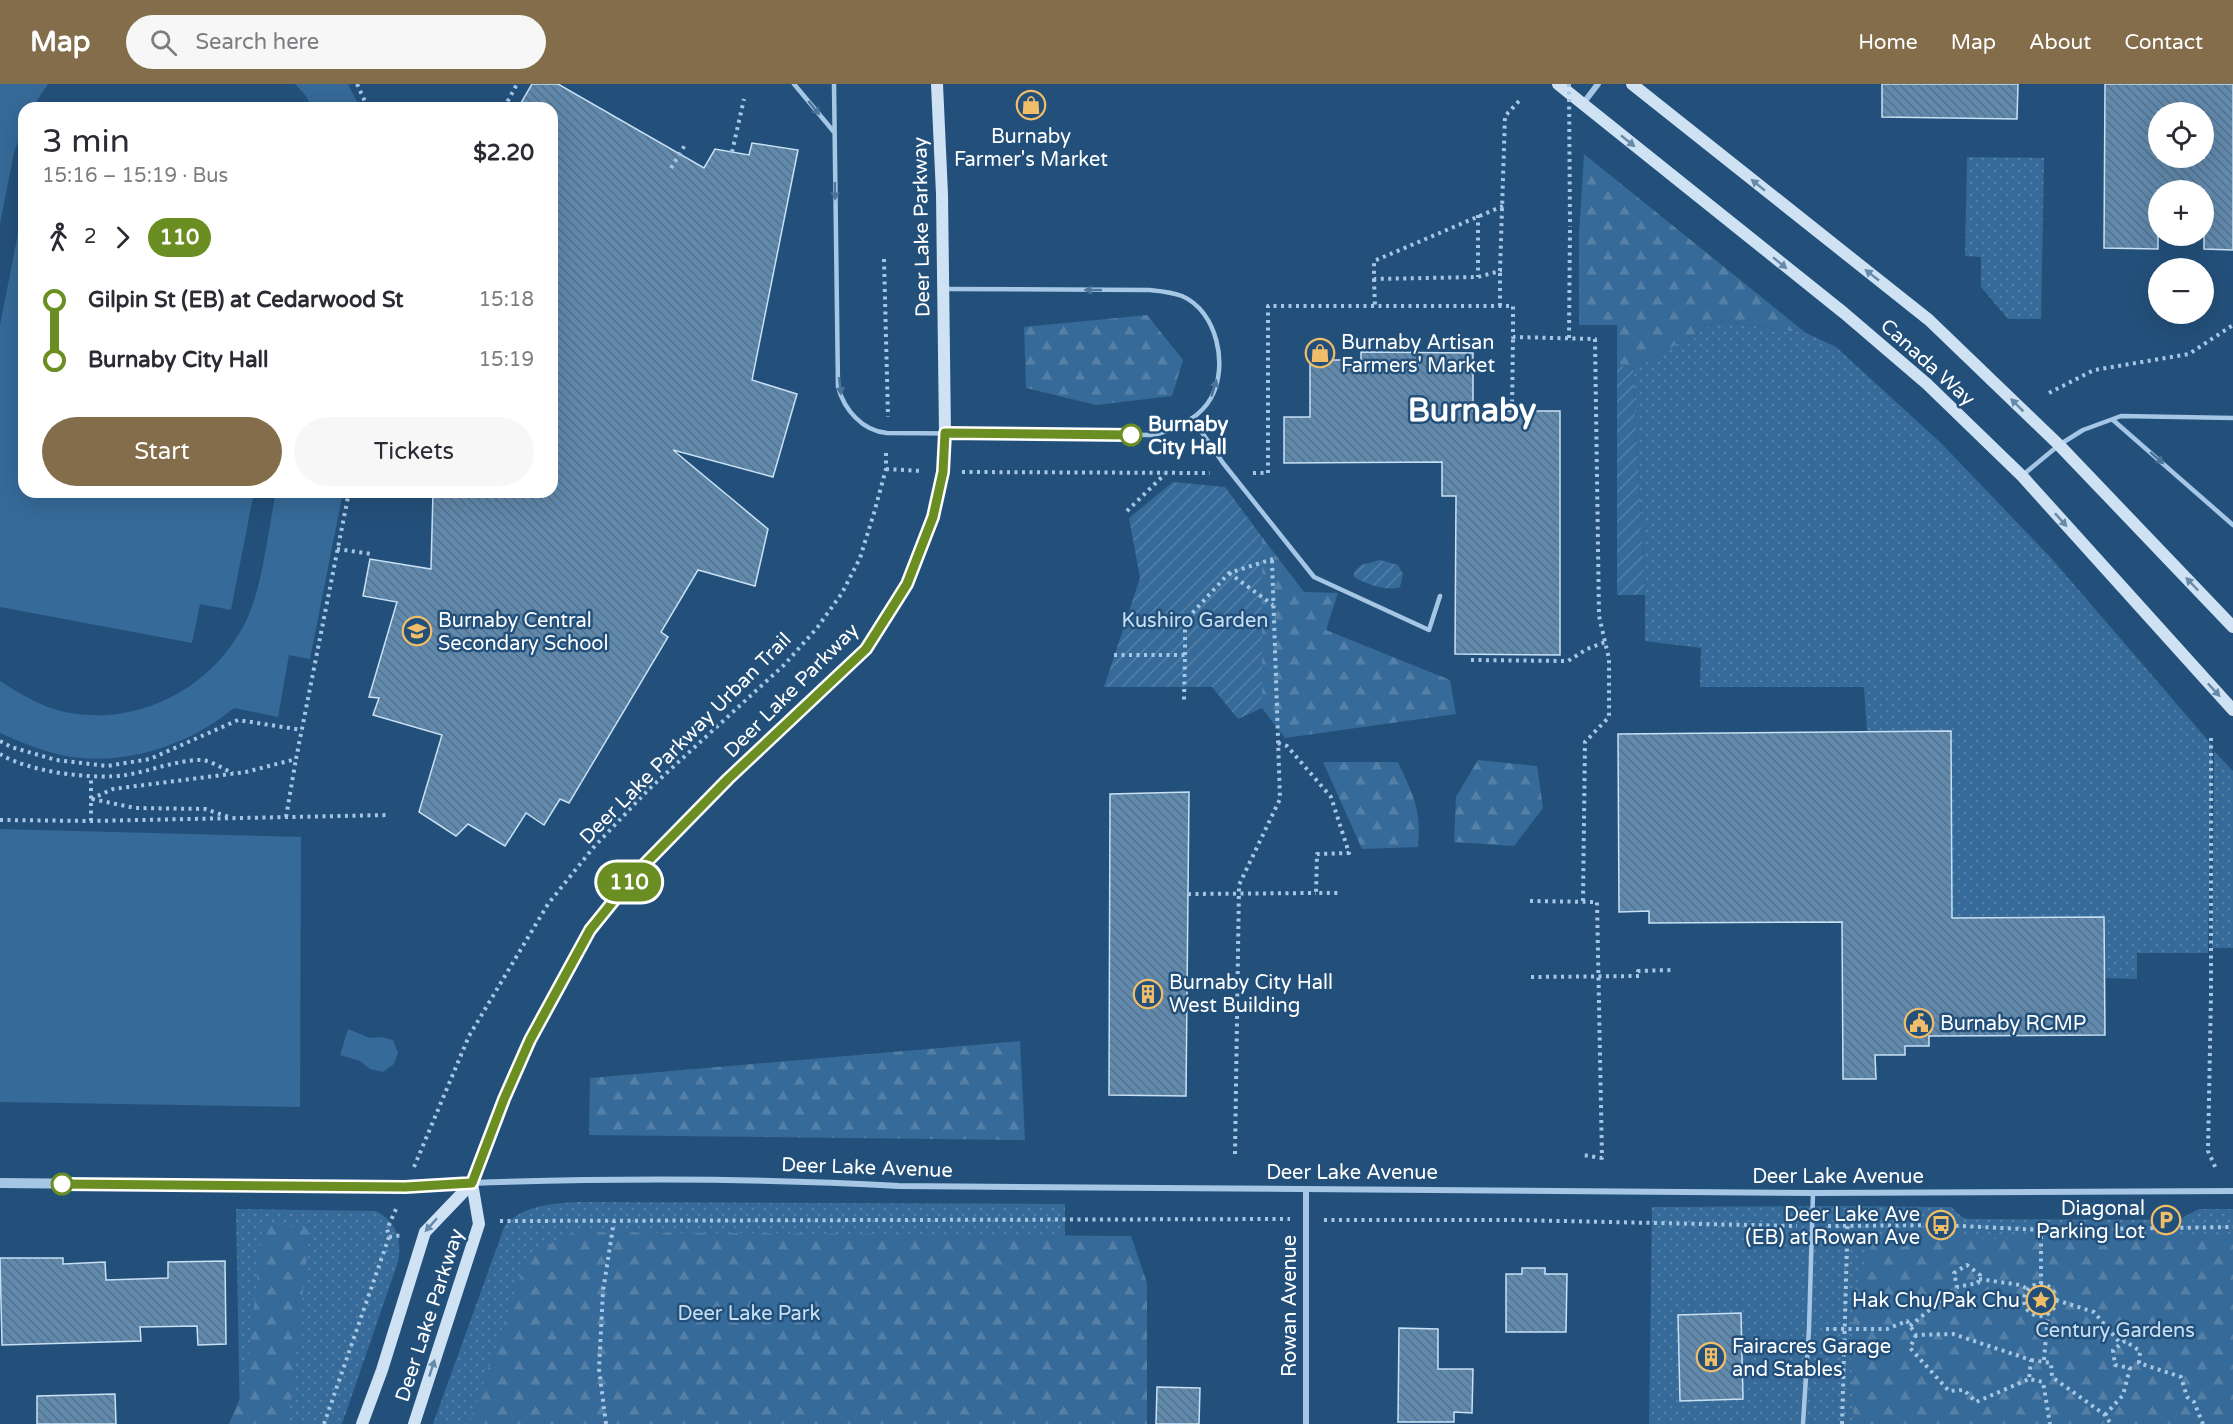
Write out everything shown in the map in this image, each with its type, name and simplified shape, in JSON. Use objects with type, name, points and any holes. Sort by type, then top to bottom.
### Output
[{"type":"main road","name":"Deer Lake Parkway","points":[[362,1424],[382,1370],[425,1232],[472,1183],[504,1099],[530,1040],[590,930],[636,873],[728,779],[866,649],[907,584],[933,517],[943,472],[945,433],[942,194],[937,84]]},
{"type":"main road","name":"Canada Way","points":[[1558,84],[1844,314],[1927,384],[2022,476],[2233,710]]},
{"type":"main road","name":"Canada Way","points":[[1632,84],[1929,320],[2059,446],[2233,627]]},
{"type":"main road","name":"Deer Lake Parkway","points":[[414,1424],[479,1224],[472,1183]]},
{"type":"street","points":[[1582,105],[1598,84]]},
{"type":"street","name":"Deer Lake Avenue","points":[[472,1183],[560,1180],[798,1180],[899,1186],[1813,1193],[2233,1191]]},
{"type":"street","points":[[0,1183],[405,1187],[472,1183]]},
{"type":"street","name":"Rowan Avenue","points":[[1306,1189],[1306,1424]]},
{"type":"lane","points":[[794,84],[834,132]]},
{"type":"lane","points":[[834,84],[838,387],[841,398],[854,416],[880,432],[1154,435],[1169,431],[1192,418],[1211,398],[1217,383],[1216,340],[1211,324],[1193,303],[1182,296],[1150,290],[942,289]]},
{"type":"lane","points":[[2022,476],[2083,430],[2121,416],[2233,418]]},
{"type":"lane","points":[[1192,418],[1232,474],[1314,576],[1429,630],[1440,596]]},
{"type":"lane","points":[[2113,420],[2233,525]]},
{"type":"lane","points":[[1803,1424],[1809,1329],[1813,1193]]},
{"type":"path","points":[[357,84],[365,102]]},
{"type":"path","points":[[507,102],[517,84]]},
{"type":"path","points":[[1569,84],[1569,338]]},
{"type":"path","points":[[732,152],[744,99]]},
{"type":"path","points":[[1500,306],[1505,116],[1521,99]]},
{"type":"path","points":[[671,168],[685,145]]},
{"type":"path","points":[[1375,306],[1374,261],[1503,206]]},
{"type":"path","points":[[1478,215],[1478,277]]},
{"type":"path","points":[[884,259],[888,412]]},
{"type":"path","points":[[1374,279],[1478,277],[1500,271]]},
{"type":"path","points":[[983,472],[1268,473],[1268,306],[1513,306],[1512,410]]},
{"type":"path","points":[[2049,393],[2094,370],[2189,354],[2233,325]]},
{"type":"path","points":[[1513,337],[1595,339],[1599,616],[1609,659],[1609,717],[1585,742],[1583,901]]},
{"type":"path","name":"Deer Lake Parkway Urban Trail","points":[[416,1161],[469,1036],[548,904],[593,848],[648,790],[784,665],[817,628],[842,593],[860,558],[886,469],[885,455]]},
{"type":"path","points":[[1127,510],[1166,473]]},
{"type":"path","points":[[286,817],[348,498]]},
{"type":"path","points":[[337,549],[372,554]]},
{"type":"path","points":[[1184,701],[1185,621],[1229,573],[1272,560],[1280,799],[1239,885],[1235,1154]]},
{"type":"path","points":[[1229,573],[1274,605]]},
{"type":"path","points":[[1471,660],[1568,661],[1587,649],[1605,642]]},
{"type":"path","points":[[1114,655],[1185,655]]},
{"type":"path","points":[[0,741],[11,747],[56,760],[107,766],[150,759],[238,720],[302,730]]},
{"type":"path","points":[[2211,738],[2211,994],[2208,1151],[2217,1171]]},
{"type":"path","points":[[1278,743],[1287,746],[1330,797],[1349,853],[1317,854],[1316,893]]},
{"type":"path","points":[[0,754],[8,759],[50,771],[91,777],[125,775],[201,759],[233,773]]},
{"type":"path","points":[[91,799],[113,789],[233,773],[296,759]]},
{"type":"path","points":[[91,777],[91,821]]},
{"type":"path","points":[[91,799],[135,807],[205,808],[231,818]]},
{"type":"path","points":[[0,820],[91,821],[388,815]]},
{"type":"path","points":[[1188,894],[1341,893]]},
{"type":"path","points":[[1530,901],[1597,902],[1602,1158],[1583,1155]]},
{"type":"path","points":[[1532,977],[1638,976],[1638,971],[1672,970]]},
{"type":"path","points":[[1842,1424],[1848,1206]]},
{"type":"path","points":[[509,1220],[1287,1219]]},
{"type":"path","points":[[1328,1220],[1515,1220],[1848,1227],[1941,1225],[2041,1230],[2233,1227]]},
{"type":"path","points":[[606,1424],[599,1369],[603,1291],[614,1221]]},
{"type":"path","points":[[324,1424],[389,1237],[387,1229]]},
{"type":"path","points":[[2041,1230],[2041,1284]]},
{"type":"path","points":[[1910,1326],[1958,1287],[1978,1283],[1980,1275],[1967,1265],[1954,1273],[1958,1287]]},
{"type":"path","points":[[1979,1279],[2020,1285],[2028,1289]]},
{"type":"path","points":[[2041,1284],[2053,1290],[2055,1305],[2048,1313],[2039,1316],[2029,1312],[2024,1298],[2028,1289],[2041,1284]]},
{"type":"path","points":[[2056,1300],[2094,1312],[2121,1344]]},
{"type":"path","points":[[2044,1361],[2048,1313]]},
{"type":"path","points":[[1845,1330],[1887,1329],[1906,1321],[1916,1335]]},
{"type":"path","points":[[1916,1335],[1953,1334],[2031,1360],[2051,1363],[2052,1377]]},
{"type":"path","points":[[1916,1335],[1910,1348],[1949,1391],[1964,1390],[1976,1402],[2029,1379],[2043,1382],[2052,1377]]},
{"type":"path","points":[[2139,1363],[2140,1351],[2126,1341],[2113,1350],[2115,1365],[2130,1368],[2139,1363],[2181,1377],[2187,1397],[2194,1402],[2203,1424]]},
{"type":"path","points":[[2029,1379],[2031,1360]]},
{"type":"path","points":[[2105,1415],[2123,1395],[2130,1368]]},
{"type":"path","points":[[2052,1377],[2105,1415],[2111,1424]]},
{"type":"path","points":[[2043,1382],[2050,1424]]},
{"type":"green space","points":[[0,84],[48,84],[36,102],[18,102],[18,141],[0,224]]},
{"type":"green space","points":[[295,84],[348,84],[357,102],[309,102]]},
{"type":"green space","points":[[1584,154],[1806,333],[1718,321],[1633,369],[1617,364],[1617,325],[1579,325],[1579,234]]},
{"type":"green space","points":[[1967,157],[2044,158],[2041,319],[2008,319],[1981,287],[1981,257],[1965,256]]},
{"type":"green space","points":[[18,234],[18,498],[253,498],[231,610],[200,604],[192,643],[0,607],[0,325]]},
{"type":"green space","points":[[1147,315],[1183,360],[1172,396],[1096,405],[1026,388],[1024,327]]},
{"type":"green space","points":[[1718,321],[1806,333],[1836,347],[1941,443],[2052,559],[2212,745],[2208,953],[2137,953],[2137,979],[2104,978],[1952,918],[1951,731],[1867,732],[1864,687],[1700,687],[1701,648],[1645,641],[1645,595],[1633,369]]},
{"type":"green space","points":[[1617,364],[1633,369],[1645,595],[1617,595]]},
{"type":"green space","name":"Kushiro Garden","points":[[1173,482],[1225,487],[1262,537],[1262,708],[1238,719],[1212,687],[1104,687],[1140,578],[1129,518]]},
{"type":"green space","points":[[275,498],[342,498],[310,659],[289,655],[278,717],[234,708],[196,733],[175,743],[153,751],[107,758],[61,755],[0,733],[0,681],[48,707],[65,712],[94,715],[122,713],[149,706],[175,695],[199,680],[237,638],[255,598]]},
{"type":"green space","points":[[1262,537],[1304,592],[1338,593],[1326,630],[1450,680],[1456,714],[1285,738],[1262,708]]},
{"type":"green space","points":[[1380,560],[1398,565],[1403,574],[1400,587],[1382,588],[1354,577],[1354,572],[1361,565]]},
{"type":"green space","points":[[2214,751],[2233,771],[2233,948],[2212,948]]},
{"type":"green space","points":[[1478,760],[1537,766],[1543,808],[1514,846],[1454,842],[1456,797]]},
{"type":"green space","points":[[1323,762],[1398,762],[1415,803],[1419,823],[1418,847],[1362,849]]},
{"type":"green space","points":[[0,829],[301,837],[300,1107],[0,1102]]},
{"type":"green space","points":[[348,1029],[370,1038],[381,1037],[393,1040],[398,1053],[394,1064],[383,1072],[370,1069],[360,1061],[340,1055]]},
{"type":"green space","points":[[1020,1041],[1025,1140],[589,1135],[590,1078]]},
{"type":"green space","name":"Deer Lake Park","points":[[577,1202],[1065,1204],[1064,1424],[433,1424],[505,1225],[529,1209]]},
{"type":"green space","points":[[1652,1207],[1951,1207],[1962,1217],[1968,1219],[2178,1220],[2199,1209],[2233,1209],[2233,1424],[1649,1424]]},
{"type":"green space","points":[[236,1209],[376,1211],[389,1220],[396,1232],[399,1246],[398,1262],[342,1424],[240,1424]]},
{"type":"green space","points":[[263,1225],[310,1228],[291,1402],[281,1424],[229,1424],[245,1386]]},
{"type":"green space","name":"Deer Lake Park","points":[[574,1232],[1131,1236],[1147,1283],[1147,1424],[469,1424],[528,1255]]},
{"type":"green space","name":"Century Gardens","points":[[1911,1234],[1990,1239],[2233,1234],[2233,1424],[1854,1424],[1851,1360],[1855,1290],[1873,1240],[1891,1235]]},
{"type":"building","points":[[532,84],[558,84],[704,168],[715,149],[749,155],[752,143],[798,150],[752,380],[797,394],[773,477],[673,450],[768,529],[755,586],[698,570],[661,632],[668,637],[569,803],[560,799],[544,825],[526,813],[505,846],[468,824],[456,836],[419,812],[442,735],[373,715],[379,698],[369,697],[397,602],[363,596],[370,559],[431,569],[433,498],[558,498],[558,102],[522,102]]},
{"type":"building","points":[[1882,84],[2018,84],[2017,119],[1882,117]]},
{"type":"building","points":[[2105,84],[2233,84],[2233,250],[2204,249],[2204,246],[2214,246],[2214,180],[2148,180],[2148,246],[2158,246],[2158,249],[2104,248]]},
{"type":"building","name":"Burnaby City Hall","points":[[1361,352],[1473,353],[1473,411],[1560,411],[1560,655],[1455,654],[1456,496],[1442,496],[1442,462],[1284,463],[1284,417],[1310,417],[1310,360],[1361,360]]},
{"type":"building","points":[[1951,731],[1952,918],[2104,917],[2105,1035],[1929,1036],[1929,1046],[1905,1046],[1905,1055],[1875,1055],[1876,1079],[1843,1079],[1842,922],[1649,923],[1649,911],[1619,912],[1618,734]]},
{"type":"building","name":"Burnaby City Hall West Building","points":[[1189,792],[1186,1096],[1109,1095],[1110,794]]},
{"type":"building","points":[[0,1258],[63,1258],[63,1264],[105,1262],[106,1280],[168,1278],[168,1262],[225,1261],[226,1344],[198,1345],[197,1326],[140,1327],[141,1341],[2,1345]]},
{"type":"building","points":[[1522,1268],[1545,1268],[1545,1274],[1567,1274],[1566,1332],[1506,1332],[1506,1274],[1522,1274]]},
{"type":"building","name":"Fairacres Garage and Stables","points":[[1741,1313],[1743,1399],[1680,1401],[1678,1315]]},
{"type":"building","points":[[1399,1328],[1438,1329],[1438,1369],[1473,1369],[1472,1413],[1454,1412],[1454,1422],[1398,1422]]},
{"type":"building","points":[[1157,1387],[1200,1388],[1199,1424],[1156,1424]]},
{"type":"building","points":[[115,1394],[116,1424],[37,1424],[37,1396]]},
{"type":"bus line","name":"110","points":[[62,1184],[405,1187],[472,1183],[504,1099],[530,1040],[590,930],[636,873],[728,779],[866,649],[897,600],[907,584],[933,517],[943,472],[945,433],[1131,435]]},
{"type":"place","name":"Burnaby Farmer's Market","points":[[1031,105]]},
{"type":"place","name":"Burnaby Artisan Farmers' Market","points":[[1320,353]]},
{"type":"place","name":"Burnaby City Hall","points":[[1131,435]]},
{"type":"place","name":"Burnaby Central Secondary School","points":[[417,631]]},
{"type":"place","name":"Burnaby City Hall West Building","points":[[1148,994]]},
{"type":"place","name":"Burnaby RCMP","points":[[1919,1023]]},
{"type":"place","name":"Diagonal Parking Lot","points":[[2166,1220]]},
{"type":"place","name":"Deer Lake Ave (EB) at Rowan Ave","points":[[1941,1225]]},
{"type":"place","name":"Hak Chu/Pak Chu","points":[[2041,1300]]},
{"type":"place","name":"Fairacres Garage and Stables","points":[[1711,1357]]},
{"type":"district","name":"Burnaby","points":[[1472,410]]}]
